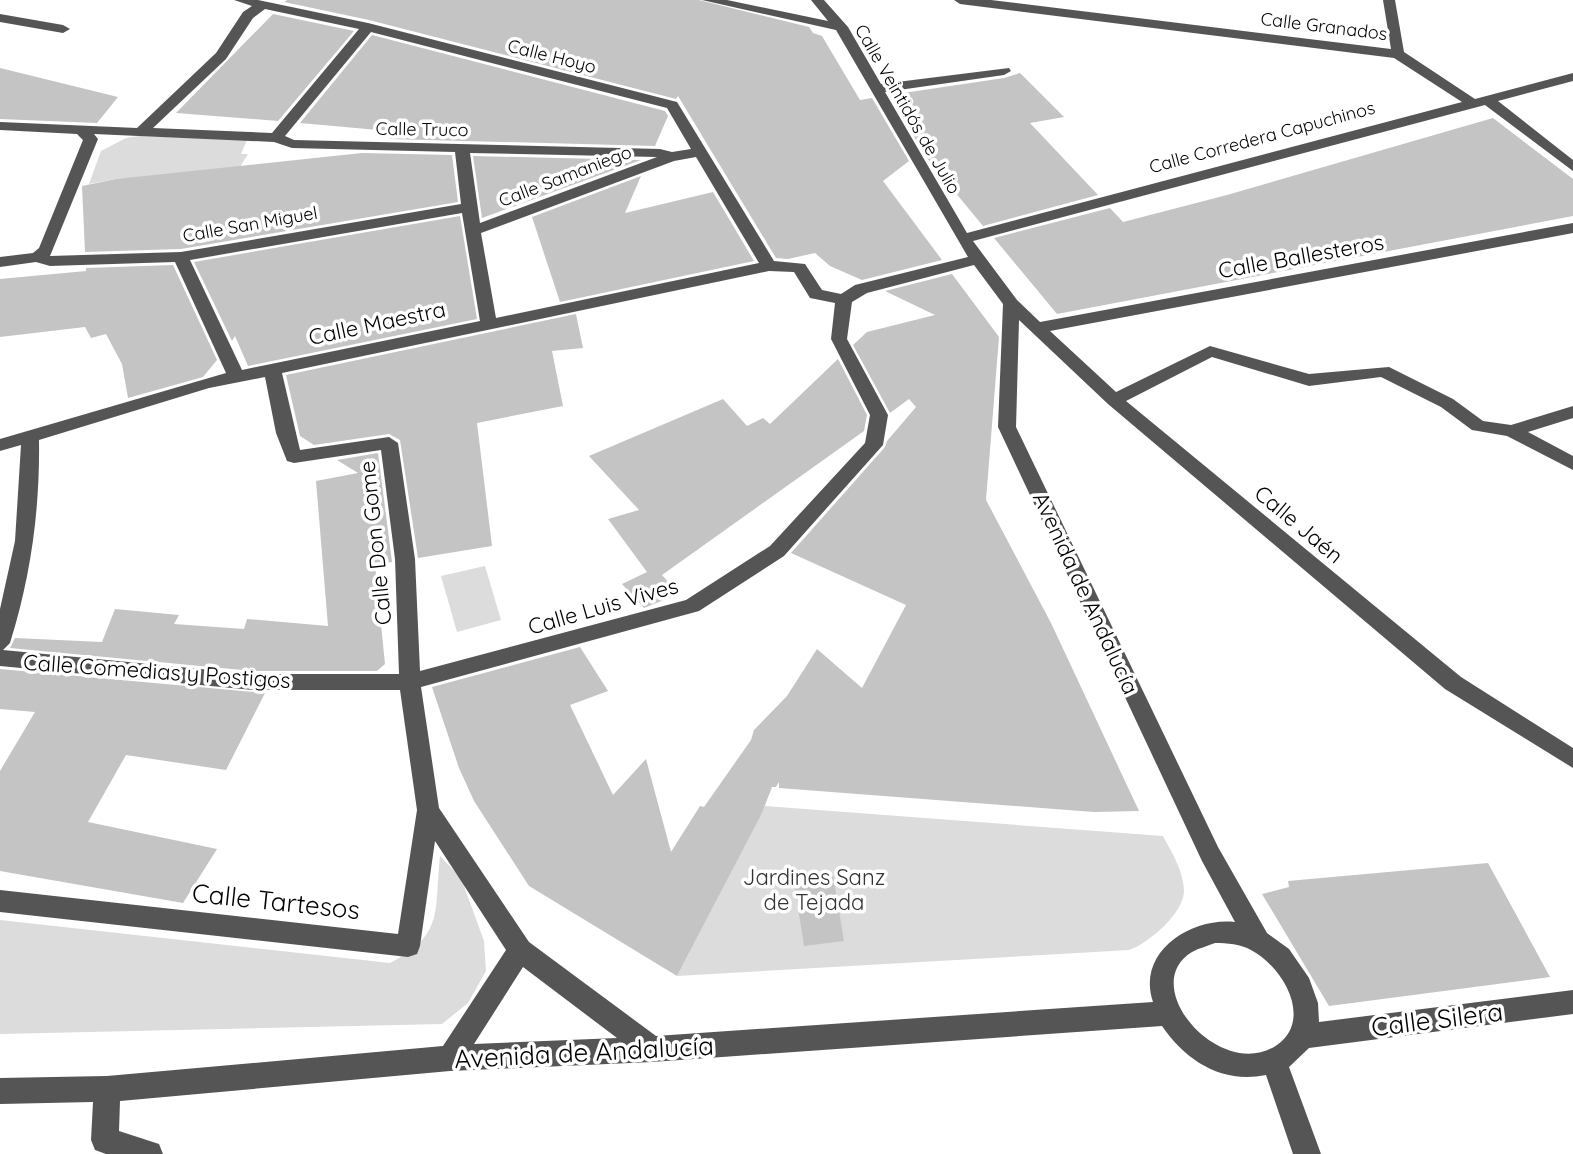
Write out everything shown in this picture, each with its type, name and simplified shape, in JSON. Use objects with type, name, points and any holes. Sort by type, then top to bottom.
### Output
[{"type":"street","name":"Calle Hoyo","points":[[240,0],[368,27],[672,105],[769,266]]},
{"type":"street","points":[[708,0],[841,27]]},
{"type":"street","name":"Calle Veintidós de Julio","points":[[817,0],[841,27],[963,239]]},
{"type":"street","name":"Calle Granados","points":[[960,0],[1398,54]]},
{"type":"street","points":[[1389,0],[1398,54],[1478,100],[1573,167]]},
{"type":"street","points":[[143,130],[221,56],[248,15],[261,6]]},
{"type":"street","points":[[0,18],[63,29]]},
{"type":"street","points":[[276,138],[368,27]]},
{"type":"street","points":[[877,89],[1004,71]]},
{"type":"street","name":"Calle Corredera Capuchinos","points":[[963,239],[1573,77]]},
{"type":"street","name":"Calle Truco","points":[[0,126],[276,138],[292,144],[660,153],[671,157],[700,152]]},
{"type":"street","points":[[37,257],[51,245],[91,139],[82,131]]},
{"type":"street","points":[[462,148],[489,324]]},
{"type":"street","name":"Calle Samaniego","points":[[473,231],[671,157]]},
{"type":"street","name":"Calle San Miguel","points":[[0,262],[37,257],[50,261],[181,257],[469,207]]},
{"type":"street","name":"Calle Ballesteros","points":[[1036,328],[1573,228]]},
{"type":"street","points":[[963,239],[1011,304]]},
{"type":"street","points":[[181,257],[236,376]]},
{"type":"street","points":[[769,266],[799,267],[816,294],[844,300],[861,289],[980,259]]},
{"type":"street","name":"Calle Maestra","points":[[0,445],[46,429],[236,376],[769,266]]},
{"type":"street","name":"Calle Luis Vives","points":[[410,682],[692,606],[777,551],[874,445],[879,415],[839,339],[844,300]]},
{"type":"street","name":"Calle Jaén","points":[[1011,304],[1114,400],[1453,683],[1573,759]]},
{"type":"street","name":"Avenida de Andalucía","points":[[1011,304],[1007,427],[1210,854],[1258,941]]},
{"type":"street","points":[[1114,400],[1210,351],[1309,380],[1383,371],[1447,403],[1478,426],[1511,431],[1571,461]]},
{"type":"street","name":"Calle Don Gome","points":[[272,369],[285,433],[294,457],[389,443],[405,559],[410,682],[428,810]]},
{"type":"street","points":[[1511,431],[1573,412]]},
{"type":"street","points":[[0,643],[12,609],[32,494],[30,436]]},
{"type":"street","name":"Calle Comedias y Postigos","points":[[0,658],[253,682],[410,682]]},
{"type":"street","points":[[428,810],[520,950],[652,1049]]},
{"type":"street","name":"Calle Tartesos","points":[[0,901],[408,946],[428,810]]},
{"type":"street","points":[[1215,932],[1236,933],[1258,941],[1281,958],[1298,979],[1307,1013],[1295,1048],[1274,1061],[1244,1066],[1213,1058],[1185,1039],[1162,1000],[1161,979],[1167,960],[1178,946],[1195,936],[1215,932]]},
{"type":"street","points":[[450,1058],[520,950]]},
{"type":"street","name":"Calle Silera","points":[[1301,1037],[1573,1002]]},
{"type":"street","name":"Avenida de Andalucía","points":[[0,1091],[107,1089],[450,1058],[652,1049],[1168,1013]]},
{"type":"street","points":[[1274,1061],[1307,1154]]},
{"type":"street","points":[[107,1089],[105,1140],[149,1154]]},
{"type":"green space","points":[[126,138],[247,140],[241,154],[248,154],[237,172],[116,179],[89,184],[101,151]]},
{"type":"green space","points":[[485,566],[501,620],[457,632],[441,576]]},
{"type":"green space","name":"Jardines Sanz de Tejada","points":[[765,806],[1163,836],[1177,863],[1184,891],[1172,918],[1146,941],[1129,950],[677,976]]},
{"type":"green space","points":[[440,856],[461,878],[484,941],[486,971],[468,1003],[442,1024],[0,1034],[0,920],[390,963],[408,953],[428,931],[436,907]]},
{"type":"building","points":[[699,0],[809,27],[813,33],[822,36],[860,100],[872,98],[909,161],[883,181],[942,260],[862,280],[830,266],[815,253],[788,259],[776,258],[678,96],[676,99],[369,20],[284,2]]},
{"type":"building","points":[[273,14],[354,31],[278,121],[176,113]]},
{"type":"building","points":[[372,35],[665,111],[668,116],[655,146],[390,139],[389,131],[300,123]]},
{"type":"building","points":[[0,68],[118,97],[97,123],[0,119]]},
{"type":"building","points":[[1020,73],[1064,117],[1030,123],[1098,195],[983,226],[926,157],[890,95]]},
{"type":"building","points":[[1493,118],[1573,179],[1573,216],[1057,314],[994,238],[1110,208],[1123,222]]},
{"type":"building","points":[[362,153],[452,155],[458,202],[181,249],[85,252],[82,186],[116,179]]},
{"type":"building","points":[[473,156],[641,160],[482,218]]},
{"type":"building","points":[[641,176],[625,213],[713,192],[754,261],[560,302],[532,217]]},
{"type":"building","points":[[460,216],[477,319],[248,366],[235,336],[232,341],[194,262]]},
{"type":"building","points":[[173,265],[217,360],[203,377],[128,398],[122,364],[106,334],[91,338],[85,327],[0,337],[0,279],[86,271],[86,268]]},
{"type":"building","points":[[952,274],[999,337],[986,500],[1051,623],[1139,811],[1094,812],[779,788],[779,782],[772,787],[762,813],[677,976],[529,886],[474,801],[459,768],[432,687],[580,647],[608,691],[570,705],[613,795],[646,759],[671,852],[700,806],[704,807],[751,740],[754,730],[787,696],[817,649],[862,688],[906,605],[791,553],[885,447],[916,407],[909,399],[890,413],[853,345],[867,332],[935,315],[885,291]]},
{"type":"building","points":[[576,314],[583,348],[552,351],[563,406],[477,423],[492,546],[418,558],[400,440],[389,434],[314,445],[300,436],[286,375]]},
{"type":"building","points":[[838,359],[867,415],[864,431],[662,575],[679,594],[644,608],[622,584],[647,572],[608,519],[639,510],[589,456],[723,399],[747,426],[763,418],[770,424]]},
{"type":"building","points":[[378,453],[392,562],[375,565],[385,664],[377,671],[253,671],[10,648],[15,638],[102,642],[115,609],[179,615],[174,624],[244,629],[247,619],[328,626],[316,481],[358,473],[337,460]]},
{"type":"building","points":[[0,669],[265,693],[226,770],[126,755],[88,822],[217,849],[183,903],[0,871],[0,771],[35,712],[0,709]]},
{"type":"building","points":[[1488,863],[1550,977],[1329,1006],[1262,894],[1289,887],[1288,881]]},
{"type":"building","points":[[833,875],[844,941],[804,946],[794,882]]}]
